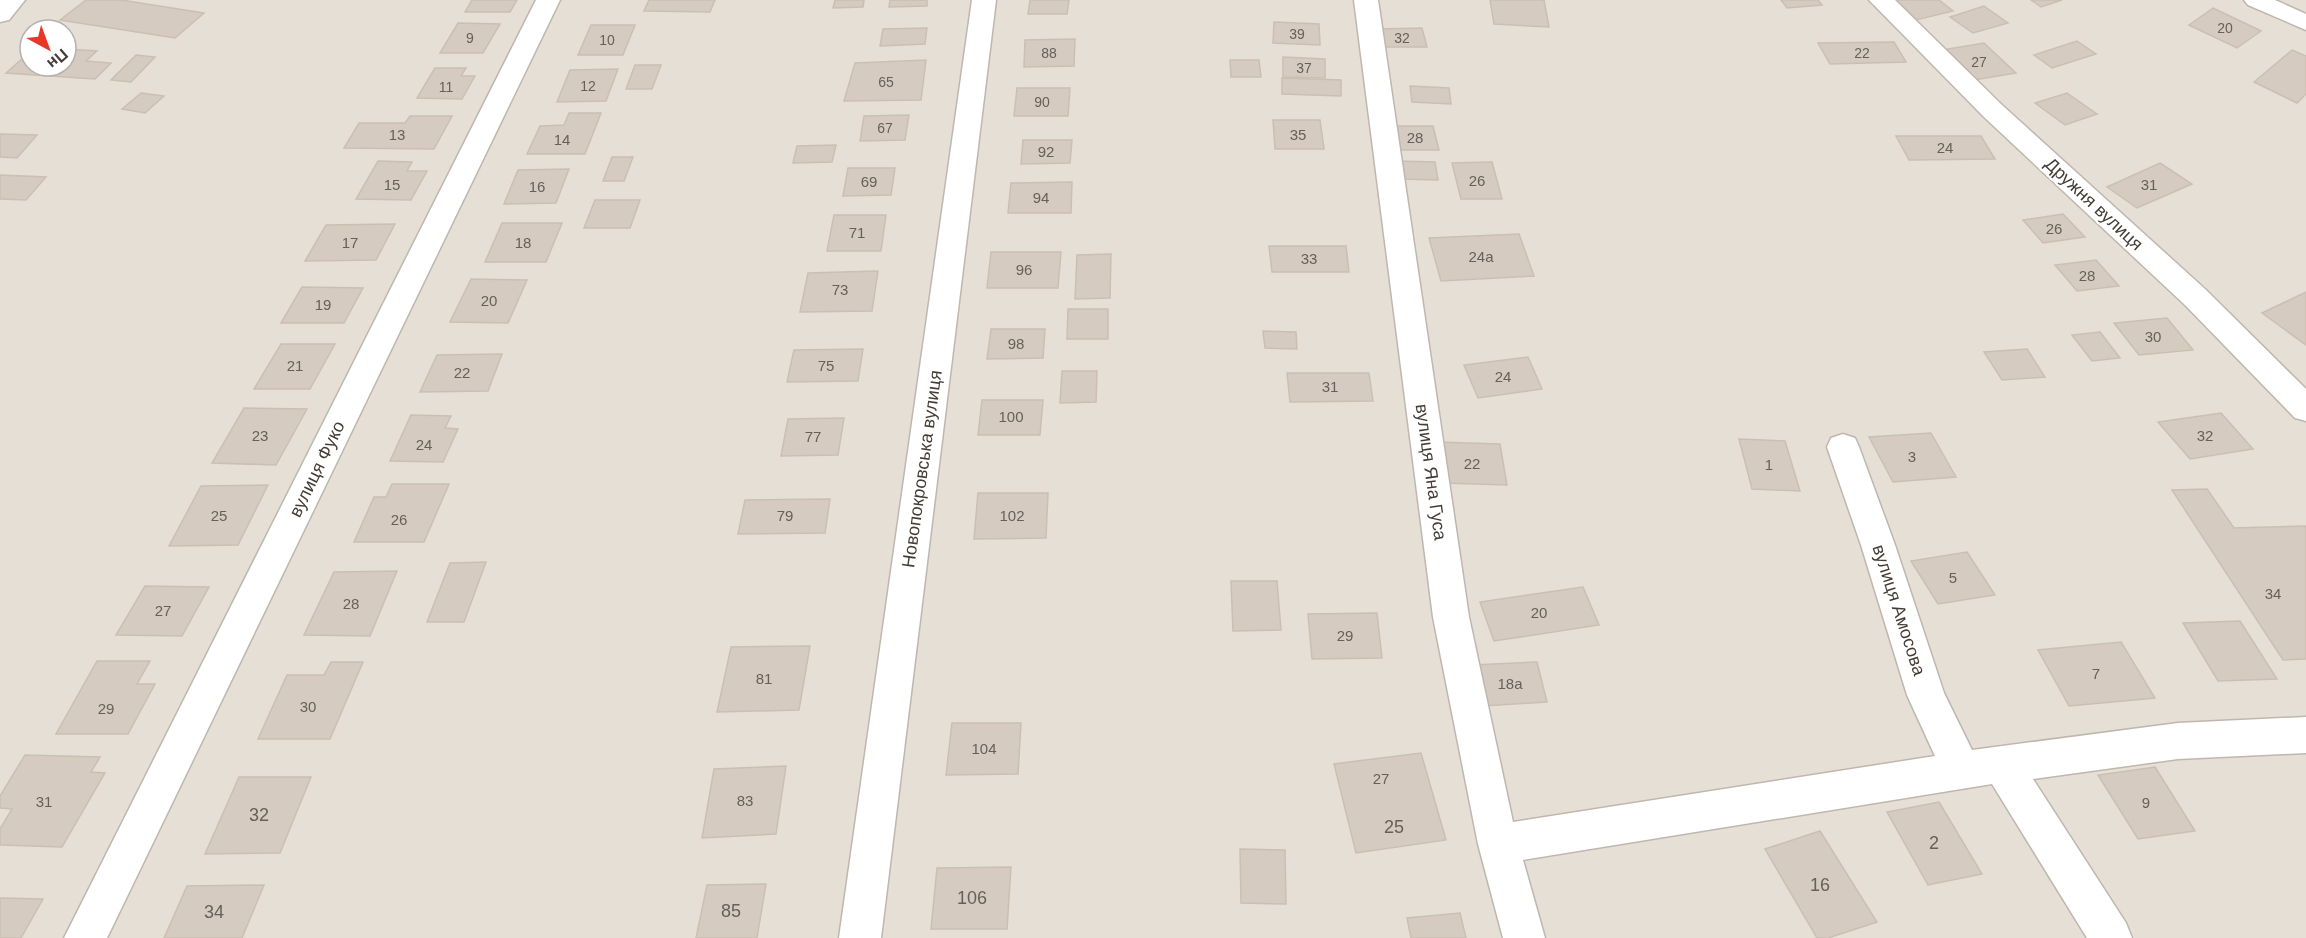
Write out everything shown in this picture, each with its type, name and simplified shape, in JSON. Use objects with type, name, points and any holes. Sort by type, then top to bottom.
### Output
[{"type":"street","points":[[0,15],[13,0]]},
{"type":"street","name":"вулиця Фуко","points":[[85,938],[548,0]]},
{"type":"street","name":"Новопокровська вулиця","points":[[860,938],[984,0]]},
{"type":"street","name":"вулиця Яна Гуса","points":[[1366,0],[1451,617],[1498,844],[1524,938]]},
{"type":"street","name":"Дружня вулиця","points":[[1881,0],[1993,111],[2195,297],[2306,409]]},
{"type":"street","points":[[2256,0],[2306,23]]},
{"type":"street","name":"вулиця Амосова","points":[[1843,447],[1878,545],[1926,695],[1961,770]]},
{"type":"street","points":[[1498,844],[1961,770],[2178,741],[2306,735]]},
{"type":"street","points":[[2002,765],[2111,938]]},
{"type":"shaded area","points":[[0,0],[2306,0],[2306,938],[0,938]]},
{"type":"building","points":[[86,0],[121,0],[204,13],[175,38],[78,23],[78,18],[63,18]]},
{"type":"building","points":[[472,0],[517,0],[510,12],[465,12]]},
{"type":"building","points":[[649,0],[715,0],[710,12],[644,11]]},
{"type":"building","points":[[835,0],[864,0],[863,7],[833,8]]},
{"type":"building","points":[[890,0],[927,0],[927,6],[889,7]]},
{"type":"building","points":[[1030,0],[1069,0],[1067,14],[1028,14]]},
{"type":"building","points":[[1490,0],[1544,0],[1549,27],[1494,24]]},
{"type":"building","points":[[1781,0],[1818,0],[1822,5],[1787,8]]},
{"type":"building","points":[[1892,0],[1939,0],[1953,11],[1916,20]]},
{"type":"building","points":[[2031,0],[2062,0],[2041,7]]},
{"type":"building","points":[[1984,6],[2008,23],[1973,33],[1950,17]]},
{"type":"building","points":[[2213,8],[2261,31],[2237,48],[2189,25]]},
{"type":"building","points":[[1274,22],[1319,24],[1320,45],[1273,43]]},
{"type":"building","points":[[458,23],[500,24],[483,53],[440,53]]},
{"type":"building","points":[[591,25],[635,25],[623,55],[578,55]]},
{"type":"building","points":[[927,28],[925,44],[880,46],[883,29]]},
{"type":"building","points":[[1422,28],[1427,47],[1381,47],[1377,29]]},
{"type":"building","points":[[1075,39],[1074,66],[1024,67],[1025,40]]},
{"type":"building","points":[[2077,41],[2096,54],[2052,68],[2034,55]]},
{"type":"building","points":[[1894,42],[1906,62],[1830,64],[1818,43]]},
{"type":"building","points":[[1984,43],[2016,73],[1974,80],[1942,50]]},
{"type":"building","points":[[78,50],[97,51],[86,61],[111,63],[95,79],[78,78]]},
{"type":"building","points":[[2292,50],[2306,56],[2306,94],[2297,103],[2254,82]]},
{"type":"building","points":[[136,55],[155,57],[131,82],[111,80]]},
{"type":"building","points":[[1283,57],[1325,59],[1325,78],[1283,77]]},
{"type":"building","points":[[926,60],[921,100],[844,101],[855,63]]},
{"type":"building","points":[[1230,60],[1259,60],[1261,77],[1231,77]]},
{"type":"building","points":[[18,62],[18,74],[6,73]]},
{"type":"building","points":[[635,65],[661,65],[652,89],[626,89]]},
{"type":"building","points":[[435,68],[466,68],[461,76],[475,76],[462,99],[417,98]]},
{"type":"building","points":[[618,69],[606,101],[557,102],[570,70]]},
{"type":"building","points":[[1282,78],[1341,80],[1341,96],[1282,94]]},
{"type":"building","points":[[1410,86],[1449,88],[1451,104],[1412,102]]},
{"type":"building","points":[[1017,88],[1070,88],[1068,116],[1014,116]]},
{"type":"building","points":[[141,93],[164,96],[145,113],[122,109]]},
{"type":"building","points":[[2067,93],[2097,114],[2065,125],[2035,103]]},
{"type":"building","points":[[569,113],[601,113],[585,154],[527,154],[540,126],[564,125]]},
{"type":"building","points":[[909,115],[905,140],[860,141],[864,116]]},
{"type":"building","points":[[410,116],[452,116],[434,149],[344,148],[359,123],[405,123]]},
{"type":"building","points":[[1273,120],[1320,120],[1324,149],[1275,149]]},
{"type":"building","points":[[1392,126],[1433,126],[1439,150],[1396,150]]},
{"type":"building","points":[[0,134],[37,135],[17,158],[0,157]]},
{"type":"building","points":[[1896,136],[1981,136],[1995,159],[1909,160]]},
{"type":"building","points":[[1023,140],[1072,140],[1070,163],[1021,164]]},
{"type":"building","points":[[836,145],[832,162],[793,163],[797,146]]},
{"type":"building","points":[[612,157],[633,157],[624,181],[603,181]]},
{"type":"building","points":[[378,161],[412,162],[407,171],[427,171],[411,200],[356,199]]},
{"type":"building","points":[[1396,161],[1435,162],[1438,180],[1399,179]]},
{"type":"building","points":[[1492,162],[1502,199],[1461,199],[1452,163]]},
{"type":"building","points":[[2160,163],[2192,184],[2137,208],[2107,187]]},
{"type":"building","points":[[848,168],[895,168],[891,195],[843,196]]},
{"type":"building","points":[[569,169],[556,203],[504,204],[518,170]]},
{"type":"building","points":[[0,175],[46,177],[26,200],[0,199]]},
{"type":"building","points":[[1072,182],[1071,213],[1008,213],[1011,183]]},
{"type":"building","points":[[595,200],[640,200],[630,228],[584,228]]},
{"type":"building","points":[[2063,214],[2085,237],[2043,243],[2023,220]]},
{"type":"building","points":[[834,215],[886,215],[881,251],[827,251]]},
{"type":"building","points":[[502,223],[562,223],[546,262],[485,262]]},
{"type":"building","points":[[395,224],[376,260],[305,261],[326,225]]},
{"type":"building","points":[[1519,234],[1534,276],[1441,281],[1429,238]]},
{"type":"building","points":[[1269,246],[1346,246],[1349,272],[1272,272]]},
{"type":"building","points":[[991,252],[1061,252],[1058,288],[987,288]]},
{"type":"building","points":[[1111,254],[1110,298],[1075,299],[1077,255]]},
{"type":"building","points":[[2096,260],[2119,286],[2077,291],[2055,265]]},
{"type":"building","points":[[878,271],[872,311],[800,312],[808,273]]},
{"type":"building","points":[[471,279],[527,280],[508,323],[450,322]]},
{"type":"building","points":[[302,287],[363,288],[344,323],[281,323]]},
{"type":"building","points":[[2306,292],[2306,345],[2262,313]]},
{"type":"building","points":[[1068,309],[1108,309],[1108,339],[1067,339]]},
{"type":"building","points":[[2167,318],[2193,350],[2139,355],[2114,323]]},
{"type":"building","points":[[991,329],[1045,329],[1043,358],[987,359]]},
{"type":"building","points":[[1263,331],[1296,332],[1297,349],[1265,348]]},
{"type":"building","points":[[2100,332],[2120,358],[2092,361],[2072,335]]},
{"type":"building","points":[[281,344],[335,344],[310,389],[254,389]]},
{"type":"building","points":[[863,349],[858,381],[787,382],[794,350]]},
{"type":"building","points":[[2027,349],[2045,377],[2002,380],[1984,352]]},
{"type":"building","points":[[502,354],[488,391],[420,392],[437,355]]},
{"type":"building","points":[[1528,357],[1542,389],[1478,398],[1464,365]]},
{"type":"building","points":[[1062,371],[1097,371],[1096,402],[1060,403]]},
{"type":"building","points":[[1287,373],[1369,373],[1373,401],[1290,402]]},
{"type":"building","points":[[982,400],[1043,400],[1040,435],[978,435]]},
{"type":"building","points":[[244,408],[307,409],[276,465],[212,463]]},
{"type":"building","points":[[2221,413],[2253,449],[2190,459],[2158,422]]},
{"type":"building","points":[[411,415],[451,416],[445,428],[458,429],[443,462],[390,461]]},
{"type":"building","points":[[844,418],[838,455],[781,456],[788,419]]},
{"type":"building","points":[[1931,433],[1956,477],[1893,482],[1869,437]]},
{"type":"building","points":[[1739,439],[1785,441],[1800,491],[1752,489]]},
{"type":"building","points":[[1437,442],[1500,444],[1507,485],[1443,483]]},
{"type":"building","points":[[392,484],[449,484],[424,542],[354,542],[374,497],[386,497]]},
{"type":"building","points":[[268,485],[238,545],[169,546],[201,486]]},
{"type":"building","points":[[2207,489],[2234,528],[2306,526],[2306,659],[2283,660],[2172,490]]},
{"type":"building","points":[[978,493],[1048,493],[1046,538],[974,539]]},
{"type":"building","points":[[830,499],[825,533],[738,534],[745,500]]},
{"type":"building","points":[[1967,552],[1995,595],[1938,604],[1911,561]]},
{"type":"building","points":[[486,562],[464,622],[427,622],[450,563]]},
{"type":"building","points":[[397,571],[370,636],[304,635],[334,572]]},
{"type":"building","points":[[1231,581],[1277,581],[1281,630],[1233,631]]},
{"type":"building","points":[[145,586],[209,587],[182,636],[116,635]]},
{"type":"building","points":[[1583,587],[1599,625],[1494,641],[1480,602]]},
{"type":"building","points":[[1377,613],[1382,658],[1312,659],[1308,614]]},
{"type":"building","points":[[2240,621],[2277,679],[2218,681],[2183,623]]},
{"type":"building","points":[[2121,642],[2155,698],[2069,706],[2038,650]]},
{"type":"building","points":[[810,646],[799,710],[717,712],[731,647]]},
{"type":"building","points":[[97,661],[150,661],[137,684],[155,684],[128,734],[56,734]]},
{"type":"building","points":[[331,662],[363,662],[330,739],[258,739],[287,675],[324,675]]},
{"type":"building","points":[[1537,662],[1547,702],[1483,706],[1473,665]]},
{"type":"building","points":[[952,723],[1021,723],[1018,774],[946,775]]},
{"type":"building","points":[[1421,753],[1446,840],[1356,853],[1334,764]]},
{"type":"building","points":[[25,755],[100,757],[91,772],[105,773],[62,847],[0,845],[0,829],[12,809],[0,808],[0,796]]},
{"type":"building","points":[[786,766],[776,834],[702,838],[714,769]]},
{"type":"building","points":[[2155,767],[2195,831],[2138,839],[2098,775]]},
{"type":"building","points":[[239,777],[311,777],[280,853],[205,854]]},
{"type":"building","points":[[1939,802],[1982,874],[1928,885],[1887,812]]},
{"type":"building","points":[[1820,831],[1877,922],[1828,938],[1817,938],[1765,849]]},
{"type":"building","points":[[1240,849],[1285,850],[1286,904],[1241,903]]},
{"type":"building","points":[[1011,867],[1007,929],[931,929],[937,868]]},
{"type":"building","points":[[766,884],[757,938],[696,938],[707,885]]},
{"type":"building","points":[[264,885],[242,938],[164,938],[187,886]]},
{"type":"building","points":[[0,898],[43,899],[21,938],[0,938]]},
{"type":"building","points":[[1460,913],[1466,938],[1411,938],[1407,918]]}]
